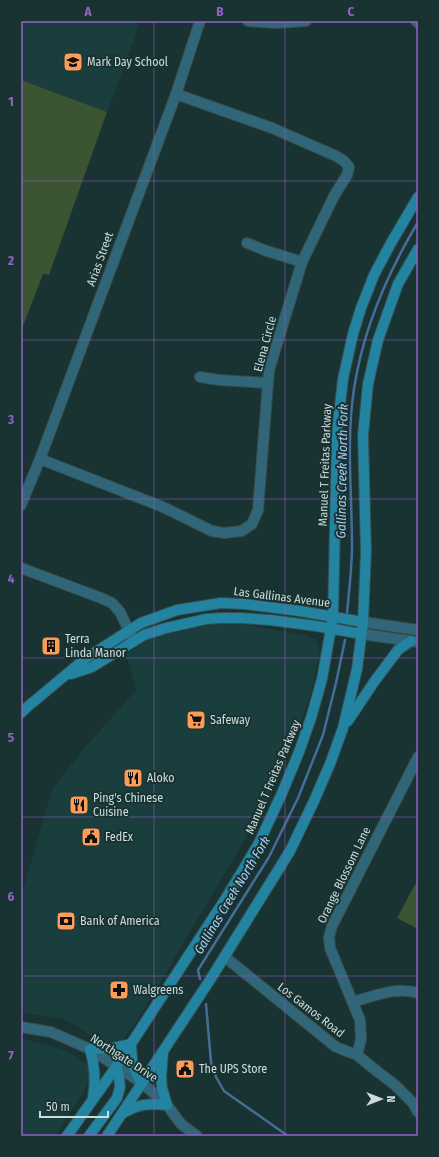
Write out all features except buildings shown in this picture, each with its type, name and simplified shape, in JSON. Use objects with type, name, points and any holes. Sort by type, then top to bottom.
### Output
[{"type":"main road","name":"Manuel T Freitas Parkway","points":[[67,1136],[116,1067],[226,898],[259,843],[299,752],[311,718],[322,679],[341,631],[343,618],[337,432],[343,379],[353,334],[374,275],[418,197]]},
{"type":"main road","points":[[107,1136],[200,996],[290,851],[314,801],[343,728],[357,669],[364,622],[366,552],[363,434],[368,384],[378,340],[398,284],[418,249]]},
{"type":"main road","name":"Las Gallinas Avenue","points":[[21,713],[86,658],[141,623],[177,610],[221,603],[244,604],[364,622]]},
{"type":"main road","points":[[221,603],[222,618]]},
{"type":"main road","name":"Las Gallinas Avenue","points":[[65,676],[92,666],[144,635],[192,622],[222,618],[270,620],[362,634]]},
{"type":"main road","points":[[343,728],[398,650],[415,642]]},
{"type":"main road","points":[[93,1099],[95,1074],[94,1062],[90,1049],[113,1048],[131,1044],[132,1064],[142,1083]]},
{"type":"main road","points":[[121,1114],[144,1104],[167,1105],[162,1088],[161,1077],[164,1051]]},
{"type":"main road","points":[[89,1136],[117,1098],[120,1087],[116,1067]]},
{"type":"street","name":"Arias Street","points":[[21,505],[40,459],[176,94],[200,21]]},
{"type":"street","points":[[248,21],[277,23],[306,21]]},
{"type":"street","name":"Elena Circle","points":[[40,459],[163,507],[212,531],[224,533],[242,531],[252,524],[258,510],[269,370],[302,262],[334,196],[347,175],[349,167],[347,163],[336,156],[272,128],[176,94]]},
{"type":"street","points":[[247,243],[302,262]]},
{"type":"street","points":[[200,376],[219,380],[268,383]]},
{"type":"street","points":[[21,568],[112,603],[120,612],[134,641]]},
{"type":"street","name":"Las Gallinas Avenue","points":[[364,622],[418,630]]},
{"type":"street","name":"Las Gallinas Avenue","points":[[362,634],[415,642]]},
{"type":"street","name":"Orange Blossom Lane","points":[[358,1055],[361,1039],[360,1020],[330,948],[329,937],[332,926],[418,756]]},
{"type":"street","name":"Los Gamos Road","points":[[225,957],[336,1047],[358,1055],[396,1086],[413,1103],[418,1112]]},
{"type":"street","points":[[353,1002],[394,990],[418,993]]},
{"type":"street","name":"Northgate Drive","points":[[21,1027],[51,1032],[90,1049],[142,1083],[167,1105],[181,1124],[197,1136]]},
{"type":"shaded area","name":"Mark Day School","points":[[21,21],[139,21],[133,43],[107,112],[21,80]]},
{"type":"shaded area","points":[[207,623],[235,623],[306,635],[315,639],[320,650],[310,696],[292,746],[262,816],[248,834],[139,1018],[122,1041],[102,1045],[92,1039],[85,1031],[61,1018],[21,1013],[21,896],[52,790],[81,752],[136,690],[126,654],[146,641],[179,628]]},
{"type":"shaded area","points":[[21,1039],[67,1051],[86,1063],[90,1075],[86,1088],[55,1136],[21,1136]]},
{"type":"green space","points":[[21,80],[107,112],[49,275],[43,274],[21,331]]},
{"type":"green space","points":[[418,879],[418,929],[397,918]]},
{"type":"waterway","name":"Gallinas Creek North Fork","points":[[347,613],[352,554],[350,428],[354,389],[363,345],[378,302],[386,282],[418,222]]},
{"type":"waterway","name":"Gallinas Creek North Fork","points":[[200,979],[198,970],[269,857],[298,798],[323,735],[345,640]]},
{"type":"waterway","name":"Gallinas Creek North Fork","points":[[206,1004],[211,1062],[216,1077],[224,1091],[288,1136]]},
{"type":"place","name":"Mark Day School","points":[[73,62]]},
{"type":"place","name":"Terra Linda Manor","points":[[51,646]]},
{"type":"place","name":"Safeway","points":[[196,720]]},
{"type":"place","name":"Aloko","points":[[133,778]]},
{"type":"place","name":"Ping's Chinese Cuisine","points":[[79,805]]},
{"type":"place","name":"FedEx","points":[[91,837]]},
{"type":"place","name":"Bank of America","points":[[66,921]]},
{"type":"place","name":"Walgreens","points":[[119,990]]},
{"type":"place","name":"The UPS Store","points":[[185,1069]]}]
